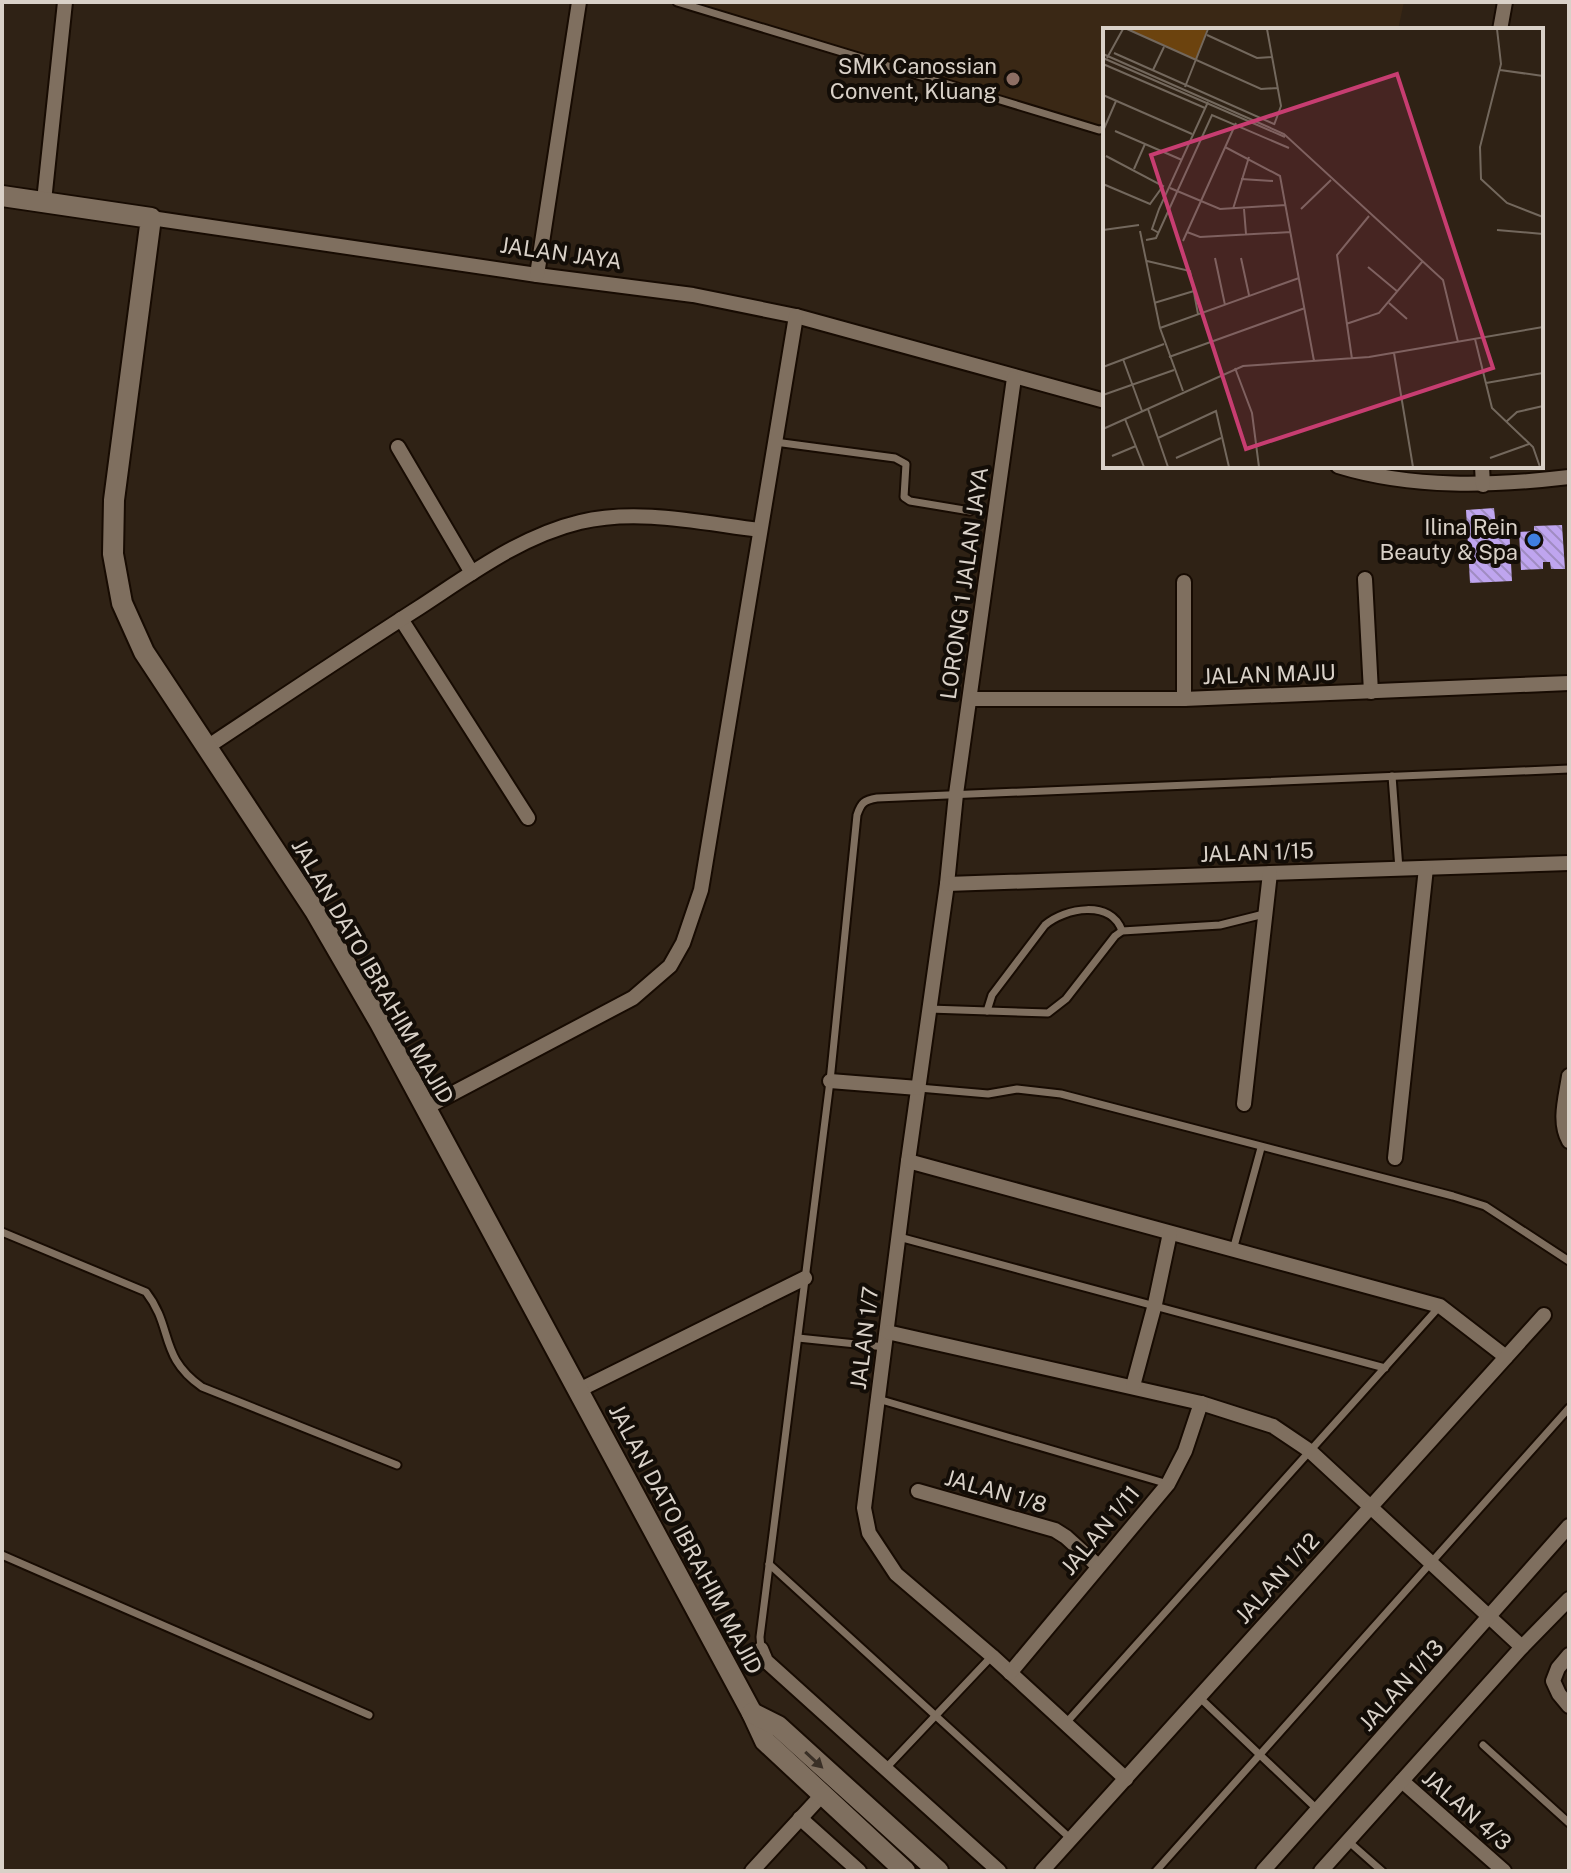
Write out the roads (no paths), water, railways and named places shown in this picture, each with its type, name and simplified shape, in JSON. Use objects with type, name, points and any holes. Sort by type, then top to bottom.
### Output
[{"type":"street","points":[[44,201],[65,2]]},
{"type":"street","points":[[537,275],[579,2]]},
{"type":"street","points":[[1500,28],[1505,2]]},
{"type":"street","name":"JALAN JAYA","points":[[2,196],[693,295],[796,316],[1103,400]]},
{"type":"street","name":"JALAN DATO IBRAHIM MAJID","points":[[151,218],[114,500],[113,554],[122,603],[144,652],[315,911],[380,1023],[765,1741],[905,1871]]},
{"type":"street","points":[[425,1108],[633,998],[670,966],[683,943],[701,890],[796,316]]},
{"type":"street","name":"LORONG 1 JALAN JAYA","points":[[956,794],[1014,378]]},
{"type":"street","points":[[398,447],[472,573]]},
{"type":"street","points":[[1345,468],[1431,482],[1483,485],[1569,477]]},
{"type":"street","points":[[1482,468],[1483,485]]},
{"type":"street","points":[[207,747],[472,573],[524,543],[581,522],[638,516],[760,530]]},
{"type":"street","points":[[1365,579],[1371,692]]},
{"type":"street","points":[[1184,582],[1184,699]]},
{"type":"street","points":[[401,619],[528,818]]},
{"type":"street","name":"JALAN MAJU","points":[[971,699],[1184,699],[1569,683]]},
{"type":"street","name":"JALAN 1/7","points":[[956,794],[947,884],[864,1508],[869,1533],[896,1574],[992,1656],[1126,1779]]},
{"type":"street","name":"JALAN 1/15","points":[[947,884],[1569,863]]},
{"type":"street","points":[[1395,1158],[1426,868]]},
{"type":"street","points":[[1244,1104],[1270,873]]},
{"type":"street","points":[[1569,1076],[1563,1119],[1564,1132],[1569,1141]]},
{"type":"street","points":[[830,1081],[918,1088]]},
{"type":"street","points":[[908,1161],[1440,1306],[1506,1357]]},
{"type":"street","points":[[1133,1386],[1170,1233]]},
{"type":"street","points":[[579,1390],[805,1278]]},
{"type":"street","name":"JALAN 1/12","points":[[1042,1871],[1544,1315]]},
{"type":"street","points":[[887,1332],[1133,1386],[1273,1426],[1310,1451],[1522,1647]]},
{"type":"street","name":"JALAN 1/11","points":[[1010,1673],[1168,1484],[1185,1451],[1201,1403]]},
{"type":"street","name":"JALAN 1/8","points":[[918,1491],[1055,1530],[1098,1566]]},
{"type":"street","name":"JALAN 1/13","points":[[1263,1871],[1569,1526]]},
{"type":"street","points":[[1321,1871],[1569,1599]]},
{"type":"street","points":[[761,1649],[766,1661],[999,1871]]},
{"type":"street","points":[[1569,1655],[1558,1668],[1553,1681],[1569,1706]]},
{"type":"street","points":[[752,1713],[778,1726],[938,1871]]},
{"type":"street","name":"JALAN 4/3","points":[[1402,1781],[1504,1871]]},
{"type":"street","points":[[752,1871],[821,1796]]},
{"type":"street","points":[[800,1818],[859,1871]]},
{"type":"lane","points":[[677,2],[1103,129]]},
{"type":"lane","points":[[775,442],[895,458],[906,464],[904,497],[910,501],[970,511]]},
{"type":"lane","points":[[761,1649],[760,1637],[830,1081],[857,815],[861,805],[867,799],[877,798],[1569,769]]},
{"type":"lane","points":[[1392,776],[1399,869]]},
{"type":"lane","points":[[987,1011],[992,995],[1045,925],[1054,918],[1093,909],[1115,919],[1122,931]]},
{"type":"lane","points":[[929,1009],[1048,1013],[1057,1007],[1122,931],[1220,925],[1266,913]]},
{"type":"lane","points":[[918,1088],[988,1094],[1017,1089],[1041,1090],[1171,1121],[1261,1148],[1485,1206],[1569,1261]]},
{"type":"lane","points":[[1233,1250],[1261,1148]]},
{"type":"lane","points":[[2,1232],[146,1292],[157,1305],[170,1351],[184,1374],[202,1387],[397,1465]]},
{"type":"lane","points":[[899,1237],[1385,1368]]},
{"type":"lane","points":[[1066,1723],[1440,1306]]},
{"type":"lane","points":[[798,1338],[885,1347]]},
{"type":"lane","points":[[878,1399],[1168,1484]]},
{"type":"lane","points":[[1156,1871],[1569,1408]]},
{"type":"lane","points":[[2,1555],[369,1715]]},
{"type":"lane","points":[[769,1564],[1071,1839]]},
{"type":"lane","points":[[886,1769],[992,1656]]},
{"type":"lane","points":[[1199,1697],[1318,1810]]},
{"type":"lane","points":[[1483,1745],[1569,1823]]},
{"type":"lane","points":[[1348,1841],[1382,1871]]},
{"type":"place","name":"SMK Canossian Convent, Kluang","points":[[1013,79]]},
{"type":"place","name":"Ilina Rein Beauty & Spa","points":[[1534,540]]}]
